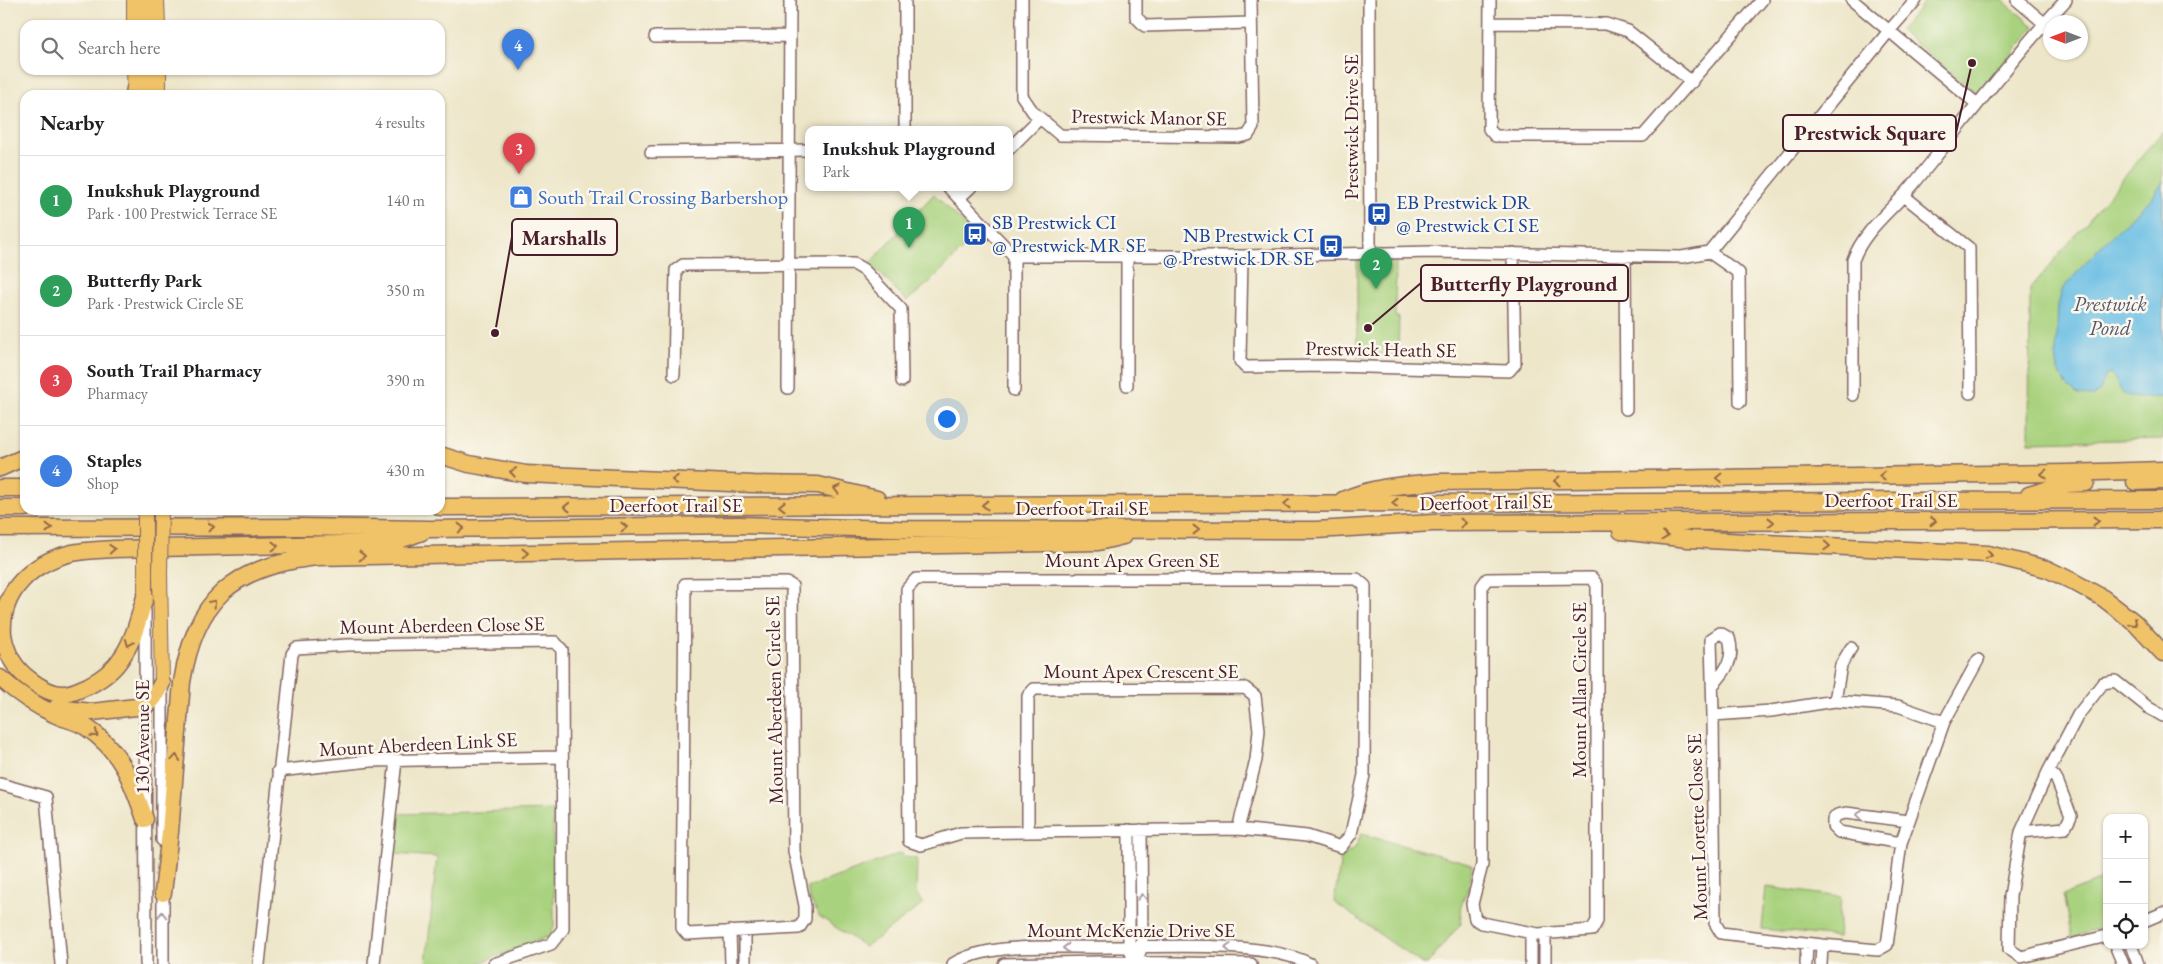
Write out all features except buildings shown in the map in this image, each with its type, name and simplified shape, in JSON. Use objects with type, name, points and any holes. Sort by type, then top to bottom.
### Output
[{"type":"highway","points":[[445,456],[476,466],[526,474],[818,485],[901,506]]},
{"type":"highway","points":[[0,468],[20,459]]},
{"type":"highway","points":[[1336,503],[1360,492],[1383,486],[1438,482],[2066,474],[2163,470]]},
{"type":"highway","points":[[2009,500],[2067,484],[2163,482]]},
{"type":"highway","points":[[0,488],[20,488]]},
{"type":"highway","name":"Deerfoot Trail SE","points":[[445,507],[2163,500]]},
{"type":"highway","points":[[0,508],[20,508]]},
{"type":"highway","name":"Deerfoot Trail SE","points":[[0,528],[302,527],[430,529],[738,525],[899,529],[1316,530],[1432,523],[2163,520]]},
{"type":"highway","points":[[1547,522],[1688,539],[1988,554],[2046,568],[2103,598],[2134,622],[2163,653]]},
{"type":"highway","points":[[145,597],[129,646],[122,658],[99,681],[76,692],[63,694],[47,690],[34,683],[11,661],[4,643],[3,631],[6,602],[19,582],[30,572],[72,553],[113,549],[391,543],[430,529]]},
{"type":"highway","points":[[162,893],[170,832],[182,682],[186,659],[200,622],[210,605],[240,578],[255,570],[277,563],[316,557],[1098,542],[1147,530]]},
{"type":"highway","points":[[0,678],[15,691],[36,704],[54,714],[85,726],[117,756],[132,781],[145,819]]},
{"type":"highway","points":[[36,704],[92,712],[145,706],[154,699],[162,683]]},
{"type":"main road","points":[[134,0],[134,20]]},
{"type":"main road","points":[[146,0],[146,20]]},
{"type":"main road","points":[[157,0],[158,20]]},
{"type":"main road","points":[[135,75],[137,90]]},
{"type":"main road","points":[[139,90],[144,75]]},
{"type":"main road","points":[[159,75],[159,90]]},
{"type":"main road","name":"130 Avenue SE","points":[[145,515],[145,597]]},
{"type":"main road","name":"130 Avenue SE","points":[[160,515],[162,683]]},
{"type":"street","points":[[788,388],[787,264],[790,0]]},
{"type":"street","points":[[905,0],[905,126]]},
{"type":"street","name":"Prestwick Manor SE","points":[[1022,0],[1022,96],[1040,118],[1060,135],[1239,137],[1248,134],[1252,127],[1250,0]]},
{"type":"street","points":[[1136,0],[1136,17],[1145,26],[1251,23]]},
{"type":"street","name":"Prestwick Drive SE","points":[[1369,0],[1370,253]]},
{"type":"street","points":[[1490,0],[1489,129],[1495,136],[1643,136],[1762,0]]},
{"type":"street","points":[[1852,0],[1977,104]]},
{"type":"street","points":[[1014,256],[1513,253],[1682,257],[1709,252],[1916,0]]},
{"type":"street","points":[[2017,0],[2043,22]]},
{"type":"street","points":[[2052,15],[2066,0]]},
{"type":"street","points":[[1490,22],[1606,24],[1628,31],[1692,82]]},
{"type":"street","points":[[1853,395],[1853,260],[1859,244],[1904,196],[2043,24]]},
{"type":"street","points":[[655,37],[790,36]]},
{"type":"street","points":[[1013,145],[1040,118]]},
{"type":"street","points":[[651,152],[805,150]]},
{"type":"street","points":[[952,191],[1014,256],[1014,390]]},
{"type":"street","points":[[959,198],[967,191]]},
{"type":"street","points":[[1904,196],[1968,248],[1970,393]]},
{"type":"street","points":[[1709,252],[1739,274],[1740,402]]},
{"type":"street","name":"Prestwick Heath SE","points":[[1242,256],[1240,362],[1245,367],[1332,366],[1509,371],[1515,364],[1513,253]]},
{"type":"street","points":[[1127,256],[1127,385]]},
{"type":"street","points":[[1625,257],[1626,409]]},
{"type":"street","points":[[674,375],[676,270],[683,264],[854,264],[864,270],[901,309],[902,381]]},
{"type":"street","name":"Mount Allan Circle SE","points":[[1592,578],[1598,585],[1598,921],[1592,930],[1545,934],[1531,933],[1482,923],[1476,919],[1472,904],[1482,865],[1482,586],[1487,579],[1592,578]]},
{"type":"street","name":"Mount Apex Green SE","points":[[916,579],[1358,579],[1365,586],[1364,775],[1351,834],[1341,847],[1307,836],[1238,829],[961,833],[921,846],[909,840],[907,589],[916,579]]},
{"type":"street","name":"Mount Aberdeen Circle SE","points":[[787,583],[792,586],[794,850],[806,919],[799,928],[745,931],[687,934],[682,928],[685,584],[787,583]]},
{"type":"street","name":"130 Avenue SE","points":[[145,597],[146,964]]},
{"type":"street","name":"Mount Aberdeen Close SE","points":[[259,964],[278,771],[292,654],[296,648],[348,645],[555,642],[562,650],[560,757],[562,929],[551,944],[510,961],[494,964]]},
{"type":"street","points":[[1835,701],[1841,665],[1851,648]]},
{"type":"street","points":[[1944,722],[1978,660]]},
{"type":"street","points":[[2103,937],[2021,957],[2009,948],[2010,896],[2020,832],[2048,772],[2078,716],[2103,683],[2116,680],[2149,708],[2163,716]]},
{"type":"street","name":"130 Avenue SE","points":[[162,683],[162,964]]},
{"type":"street","points":[[1712,686],[1713,715]]},
{"type":"street","name":"Mount Apex Crescent SE","points":[[1028,831],[1028,696],[1034,689],[1245,688],[1255,696],[1259,730],[1256,760],[1238,829]]},
{"type":"street","name":"Mount Lorette Close SE","points":[[1835,701],[1898,706],[1944,722],[1901,843],[1887,945],[1878,950],[1807,944],[1721,933],[1715,923],[1713,715],[1771,711],[1835,701]]},
{"type":"street","name":"Mount Aberdeen Link SE","points":[[278,771],[396,760],[560,757]]},
{"type":"street","points":[[374,964],[396,760]]},
{"type":"street","points":[[2020,832],[2065,828],[2069,822],[2071,816],[2056,778],[2048,772]]},
{"type":"street","points":[[0,784],[46,797],[61,964]]},
{"type":"street","points":[[1901,843],[1839,832],[1833,826],[1833,820],[1838,815],[1846,813],[1908,820]]},
{"type":"street","points":[[1128,830],[1129,947],[1136,962]]},
{"type":"street","points":[[1136,962],[1142,947],[1141,830]]},
{"type":"street","points":[[2148,919],[2163,913]]},
{"type":"street","points":[[730,931],[731,964]]},
{"type":"street","points":[[745,931],[745,964]]},
{"type":"street","points":[[1531,933],[1532,964]]},
{"type":"street","points":[[1545,934],[1545,964]]},
{"type":"street","points":[[1806,964],[1807,944]]},
{"type":"street","points":[[1821,964],[1822,945]]},
{"type":"street","name":"Mount McKenzie Drive SE","points":[[953,964],[978,953],[1003,949],[1129,947],[1247,949],[1274,952],[1310,964]]},
{"type":"street","points":[[2117,949],[2123,964]]},
{"type":"street","points":[[2132,949],[2138,964]]},
{"type":"street","name":"Mount McKenzie Drive SE","points":[[1004,964],[1136,962],[1251,964]]},
{"type":"green space","points":[[1926,0],[2002,0],[2035,27],[1978,95],[1900,30]]},
{"type":"green space","points":[[2163,131],[2163,439],[2029,442],[2030,289]]},
{"type":"green space","points":[[934,194],[976,236],[931,281],[907,301],[870,263]]},
{"type":"green space","points":[[1357,260],[1396,260],[1395,317],[1399,317],[1398,358],[1357,357]]},
{"type":"green space","points":[[553,810],[554,927],[550,936],[477,964],[426,964],[437,857],[393,854],[397,814]]},
{"type":"green space","points":[[1361,834],[1472,864],[1469,885],[1460,912],[1462,922],[1427,964],[1422,964],[1334,902],[1341,857],[1355,848]]},
{"type":"green space","points":[[901,853],[906,857],[917,859],[916,893],[923,904],[865,947],[819,916],[810,900],[807,888]]},
{"type":"green space","points":[[2103,880],[2103,927],[2072,938],[2063,895]]},
{"type":"green space","points":[[1766,887],[1841,897],[1838,937],[1762,929]]},
{"type":"water","name":"Prestwick Pond","points":[[2163,181],[2163,397],[2136,398],[2123,394],[2110,374],[2105,376],[2100,391],[2093,396],[2078,395],[2067,386],[2058,370],[2056,356],[2058,305],[2063,288],[2102,245],[2153,197]]},
{"type":"place","name":"Prestwick Square","points":[[1972,63]]},
{"type":"place","name":"Staples","points":[[518,70]]},
{"type":"place","name":"South Trail Pharmacy","points":[[519,174]]},
{"type":"place","name":"South Trail Crossing Barbershop","points":[[521,197]]},
{"type":"place","name":"EB Prestwick DR @ Prestwick CI SE","points":[[1379,214]]},
{"type":"place","name":"SB Prestwick CI @ Prestwick MR SE","points":[[975,234]]},
{"type":"place","name":"NB Prestwick CI @ Prestwick DR SE","points":[[1331,246]]},
{"type":"place","name":"Inukshuk Playground","points":[[909,248]]},
{"type":"place","name":"Butterfly Park","points":[[1376,289]]},
{"type":"place","name":"Butterfly Playground","points":[[1368,328]]},
{"type":"place","name":"Marshalls","points":[[495,333]]}]
